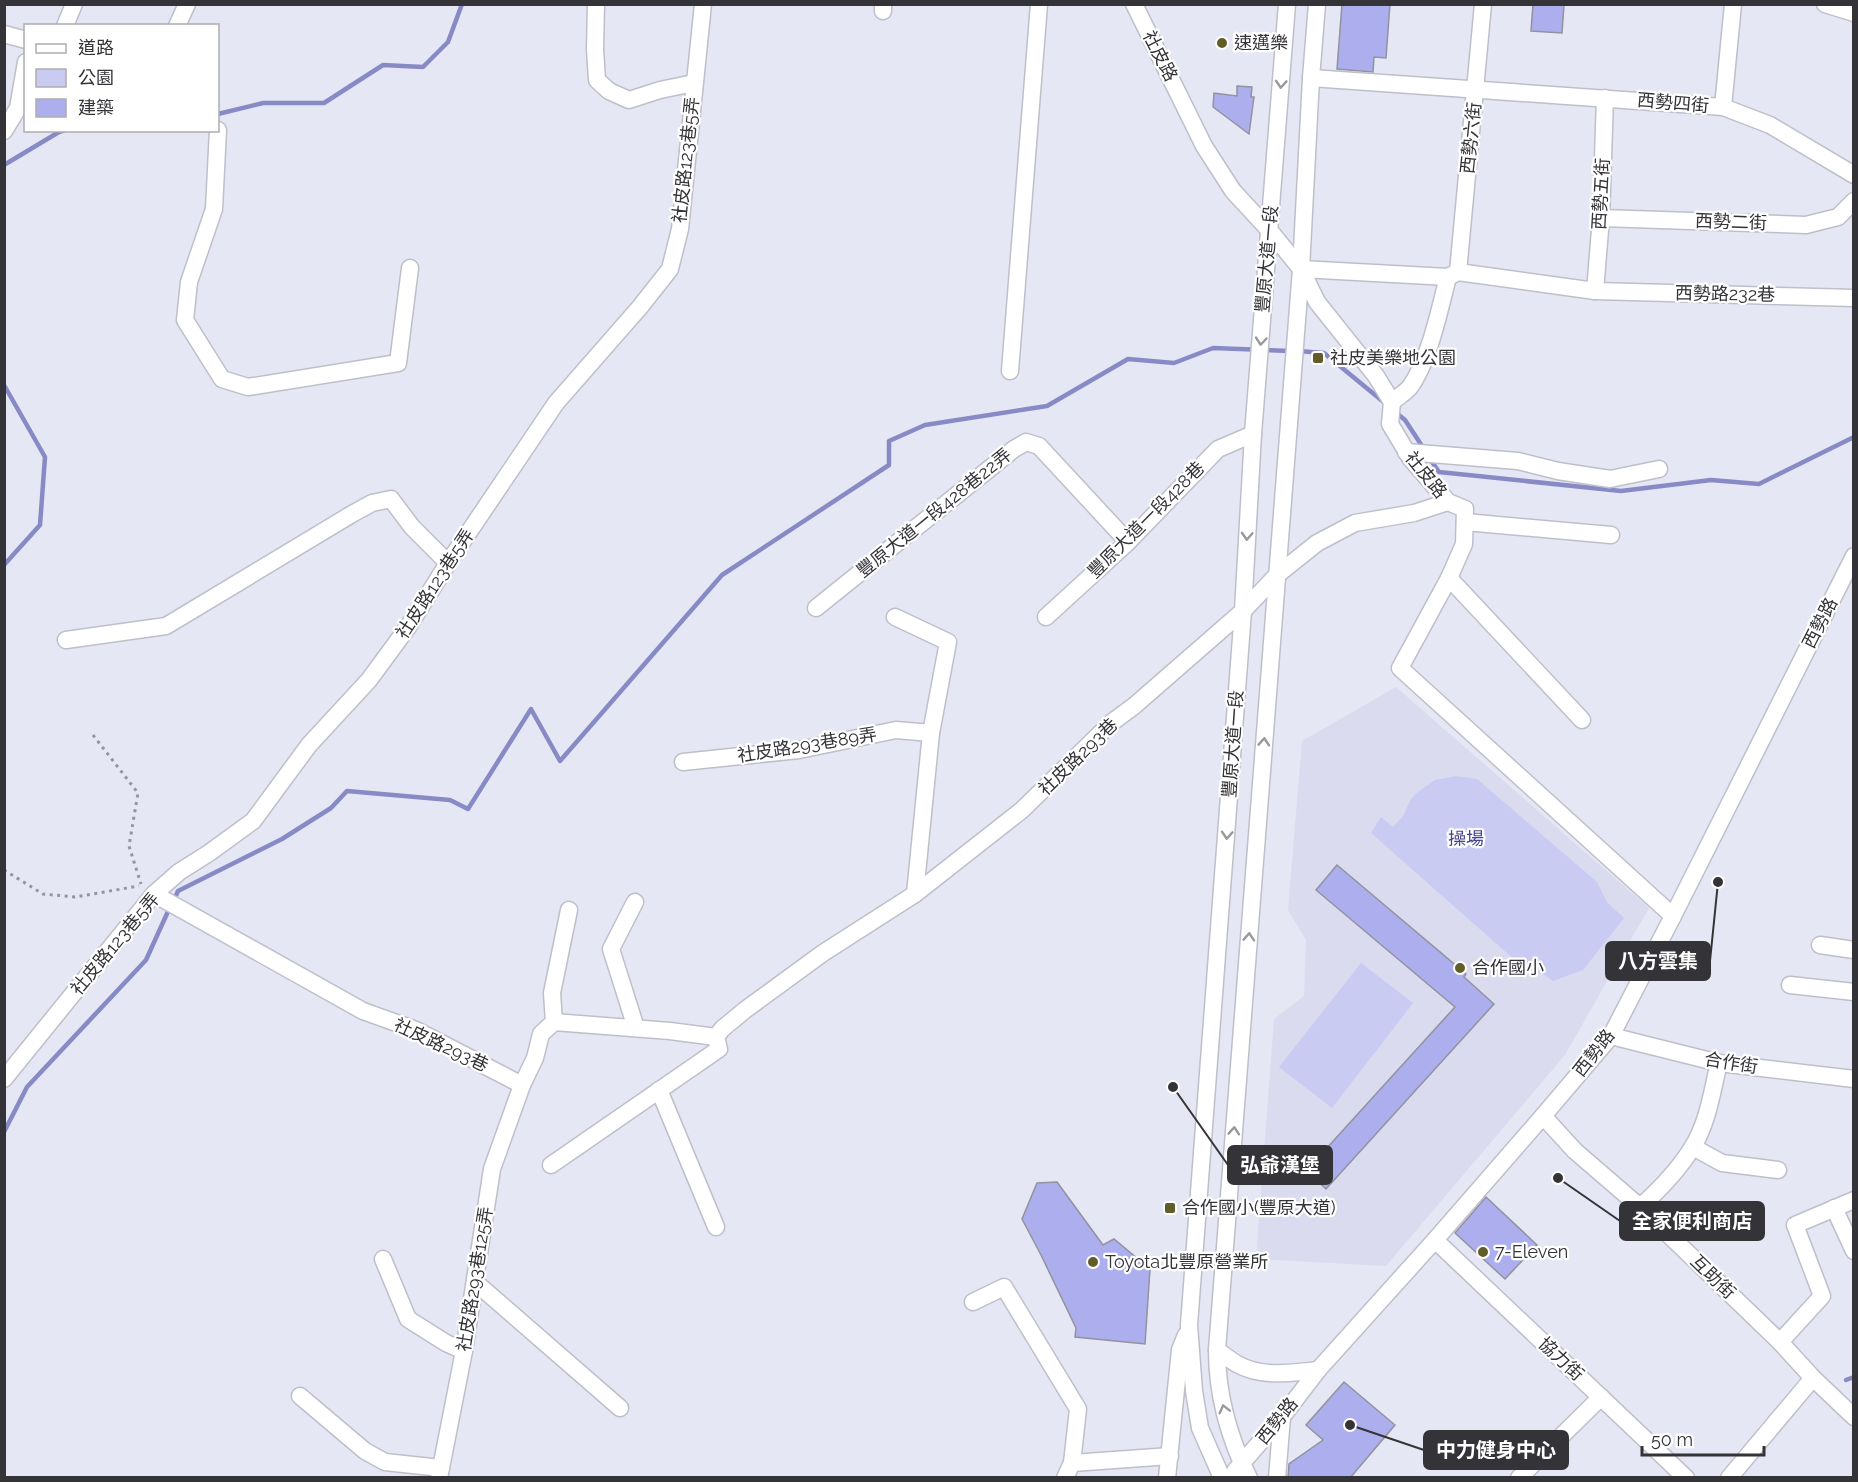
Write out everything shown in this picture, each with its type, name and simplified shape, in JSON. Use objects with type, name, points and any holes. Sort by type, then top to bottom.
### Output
[{"type":"street","points":[[66,24],[74,4]]},
{"type":"street","points":[[178,24],[187,4]]},
{"type":"street","points":[[596,4],[597,80],[609,91],[629,100],[660,90],[694,84]]},
{"type":"street","name":"社皮路123巷5弄","points":[[4,1079],[148,890],[209,853],[253,821],[309,745],[369,680],[408,627],[448,563],[556,403],[670,270],[680,229],[703,4]]},
{"type":"street","points":[[1010,370],[1039,4]]},
{"type":"street","name":"社皮路","points":[[1134,4],[1204,146],[1233,191],[1301,269],[1317,302],[1376,376],[1392,402],[1390,424],[1406,452],[1448,502],[1465,509],[1465,522]]},
{"type":"street","name":"豐原大道一段","points":[[1222,1478],[1200,1428],[1194,1391],[1189,1326],[1244,611],[1253,434],[1287,4]]},
{"type":"street","name":"豐原大道一段","points":[[1245,1471],[1229,1430],[1217,1375],[1217,1350],[1301,269],[1317,4]]},
{"type":"street","name":"西勢六街","points":[[1392,402],[1409,387],[1420,368],[1453,274],[1476,88],[1483,4]]},
{"type":"street","points":[[1723,107],[1733,4]]},
{"type":"street","points":[[1825,4],[1854,13]]},
{"type":"street","points":[[4,34],[24,39]]},
{"type":"street","points":[[4,130],[18,108],[24,74]]},
{"type":"street","name":"西勢四街","points":[[1311,78],[1723,107],[1770,125],[1854,175]]},
{"type":"street","name":"西勢五街","points":[[1596,291],[1605,98]]},
{"type":"street","points":[[218,132],[214,209],[189,282],[185,320],[222,379],[248,387],[398,363],[410,268]]},
{"type":"street","name":"西勢二街","points":[[1600,218],[1806,225],[1838,217],[1854,201]]},
{"type":"street","name":"西勢路232巷","points":[[1301,269],[1453,274],[1596,291],[1854,298]]},
{"type":"street","name":"豐原大道一段428巷","points":[[1046,617],[1128,542],[1218,449],[1253,434]]},
{"type":"street","name":"豐原大道一段428巷22弄","points":[[816,608],[1014,449],[1026,442],[1039,446],[1128,542]]},
{"type":"street","points":[[1406,452],[1518,461],[1558,471],[1610,479],[1659,469]]},
{"type":"street","points":[[66,640],[166,626],[352,514],[372,503],[391,499],[412,527],[448,563]]},
{"type":"street","name":"社皮路293巷","points":[[551,1164],[719,1049],[716,1037],[745,1010],[823,953],[915,894],[1022,810],[1111,723],[1134,706],[1244,611],[1277,575],[1317,543],[1355,523],[1414,513],[1448,502]]},
{"type":"street","points":[[1611,535],[1465,522],[1464,544],[1449,578],[1400,668],[1673,916]]},
{"type":"street","name":"西勢路","points":[[1228,1478],[1245,1471],[1318,1370],[1544,1116],[1611,1036],[1854,556]]},
{"type":"street","points":[[1449,578],[1582,720]]},
{"type":"street","points":[[895,617],[948,642],[931,733],[915,894]]},
{"type":"street","name":"社皮路293巷89弄","points":[[683,762],[800,750],[896,730],[931,733]]},
{"type":"street","name":"社皮路293巷","points":[[148,890],[363,1011],[416,1030],[522,1085]]},
{"type":"street","points":[[635,902],[612,949],[636,1028]]},
{"type":"street","points":[[554,1022],[552,993],[569,910]]},
{"type":"street","points":[[1820,945],[1854,950]]},
{"type":"street","points":[[1790,985],[1854,992]]},
{"type":"street","points":[[522,1085],[536,1058],[541,1034],[554,1022],[716,1037]]},
{"type":"street","name":"合作街","points":[[1611,1036],[1719,1063],[1854,1079]]},
{"type":"street","points":[[1640,1207],[1657,1192],[1693,1147],[1708,1110],[1719,1063]]},
{"type":"street","name":"社皮路293巷125弄","points":[[440,1473],[464,1351],[492,1169],[522,1085]]},
{"type":"street","points":[[659,1090],[716,1227]]},
{"type":"street","name":"互助街","points":[[1544,1116],[1575,1151],[1640,1207],[1854,1417]]},
{"type":"street","points":[[1693,1147],[1722,1163],[1778,1170]]},
{"type":"street","points":[[1780,1342],[1822,1296],[1795,1225],[1854,1200]]},
{"type":"street","points":[[1834,1208],[1854,1251]]},
{"type":"street","name":"協力街","points":[[1435,1240],[1686,1478]]},
{"type":"street","points":[[383,1259],[408,1319],[446,1343],[464,1351]]},
{"type":"street","points":[[475,1282],[620,1408]]},
{"type":"street","points":[[973,1302],[1004,1287],[1077,1410],[1069,1470],[1170,1456]]},
{"type":"street","points":[[1167,1478],[1180,1350],[1189,1326]]},
{"type":"street","points":[[1217,1350],[1237,1364],[1258,1372],[1280,1374],[1318,1370]]},
{"type":"street","points":[[1729,1478],[1813,1378]]},
{"type":"street","points":[[300,1396],[364,1451],[385,1462],[440,1473]]},
{"type":"street","points":[[1519,1478],[1601,1397]]},
{"type":"street","points":[[1277,1478],[1282,1417]]},
{"type":"path","points":[[4,870],[43,894],[75,897],[148,890],[129,846],[138,793],[93,735]]},
{"type":"shaded area","name":"合作國小","points":[[1396,687],[1649,908],[1565,1055],[1386,1266],[1256,1259],[1274,1019],[1304,996],[1306,940],[1288,910],[1302,741]]},
{"type":"green space","name":"操場","points":[[1456,776],[1477,779],[1597,882],[1607,902],[1624,918],[1583,970],[1553,981],[1545,975],[1525,969],[1371,833],[1381,817],[1393,827],[1403,816],[1411,799],[1435,780]]},
{"type":"green space","points":[[1361,963],[1413,1003],[1332,1108],[1279,1067]]},
{"type":"building","points":[[1342,4],[1390,4],[1386,58],[1374,57],[1373,72],[1337,69]]},
{"type":"building","points":[[1533,4],[1564,4],[1562,33],[1531,31]]},
{"type":"building","points":[[1237,86],[1252,87],[1251,97],[1254,97],[1249,134],[1213,107],[1214,93],[1237,96]]},
{"type":"building","points":[[1337,865],[1466,974],[1464,977],[1494,1004],[1326,1189],[1306,1171],[1455,1007],[1316,890]]},
{"type":"building","name":"Toyota北豐原營業所","points":[[1057,1182],[1103,1245],[1114,1239],[1150,1269],[1145,1344],[1075,1337],[1076,1328],[1022,1219],[1037,1183]]},
{"type":"building","points":[[1486,1197],[1537,1245],[1505,1279],[1455,1233]]},
{"type":"building","points":[[1344,1382],[1395,1425],[1350,1478],[1288,1478],[1289,1464],[1323,1440],[1306,1425]]},
{"type":"waterway","points":[[219,114],[263,103],[324,103],[383,65],[423,67],[448,42],[462,4]]},
{"type":"waterway","points":[[4,165],[59,132]]},
{"type":"waterway","points":[[174,900],[178,891],[282,839],[331,808],[347,791],[450,800],[468,809],[531,709],[560,761],[722,575],[889,465],[889,441],[925,425],[1047,406],[1128,359],[1174,363],[1213,348],[1290,351]]},
{"type":"waterway","points":[[1298,351],[1324,353],[1386,404]]},
{"type":"waterway","points":[[4,385],[45,457],[40,525],[4,565]]},
{"type":"waterway","points":[[1394,411],[1405,420],[1424,449]]},
{"type":"waterway","points":[[1430,459],[1439,472],[1621,491],[1711,480],[1759,484],[1854,437]]},
{"type":"waterway","points":[[4,1132],[27,1087],[146,960],[170,907]]},
{"type":"waterway","points":[[1846,1380],[1854,1377]]},
{"type":"place","name":"速邁樂","points":[[1222,43]]},
{"type":"place","name":"社皮美樂地公園","points":[[1318,358]]},
{"type":"place","name":"八方雲集","points":[[1718,882]]},
{"type":"place","name":"合作國小","points":[[1460,968]]},
{"type":"place","name":"弘爺漢堡","points":[[1173,1087]]},
{"type":"place","name":"全家便利商店","points":[[1558,1178]]},
{"type":"place","name":"合作國小(豐原大道)","points":[[1170,1208]]},
{"type":"place","name":"7-Eleven","points":[[1483,1252]]},
{"type":"place","name":"Toyota北豐原營業所","points":[[1093,1262]]},
{"type":"place","name":"中力健身中心","points":[[1350,1425]]}]
